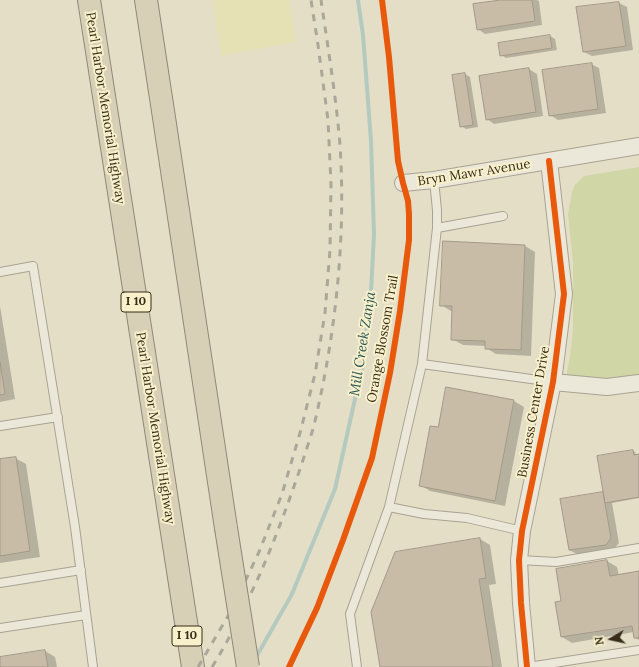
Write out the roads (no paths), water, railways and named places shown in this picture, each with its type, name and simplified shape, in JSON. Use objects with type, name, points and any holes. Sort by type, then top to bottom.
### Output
[{"type":"highway","name":"Pearl Harbor Memorial Highway","points":[[88,0],[94,30],[193,667]]},
{"type":"highway","points":[[146,0],[248,667]]},
{"type":"highway","points":[[152,0],[164,110]]},
{"type":"street","name":"Bryn Mawr Avenue","points":[[403,183],[434,180],[639,146]]},
{"type":"street","name":"Business Center Drive","points":[[528,667],[521,603],[519,560],[522,531],[552,382],[564,294],[549,161]]},
{"type":"street","points":[[552,382],[607,387],[639,383]]},
{"type":"lane","points":[[357,667],[350,614],[389,507],[422,364],[437,228],[434,180]]},
{"type":"lane","points":[[437,228],[503,216]]},
{"type":"lane","points":[[0,272],[33,266],[75,527],[93,667]]},
{"type":"lane","points":[[422,364],[552,382]]},
{"type":"lane","points":[[0,426],[58,418]]},
{"type":"lane","points":[[389,507],[424,514],[467,518],[522,531]]},
{"type":"lane","points":[[519,560],[556,562],[639,548]]},
{"type":"lane","points":[[0,583],[81,570]]},
{"type":"lane","points":[[0,628],[86,615]]},
{"type":"lane","points":[[528,667],[639,650]]},
{"type":"waterway","name":"Mill Creek Zanja","points":[[255,659],[292,594],[335,489],[363,363],[371,292],[374,234],[371,141],[363,35],[358,0]]},
{"type":"railway","points":[[198,667],[231,611],[259,552],[282,494],[315,374],[325,313],[330,250],[331,184],[328,120],[311,0]]},
{"type":"railway","points":[[212,667],[232,633],[249,598],[283,518],[314,426],[329,353],[338,284],[342,214],[342,179],[332,72],[321,0]]}]
